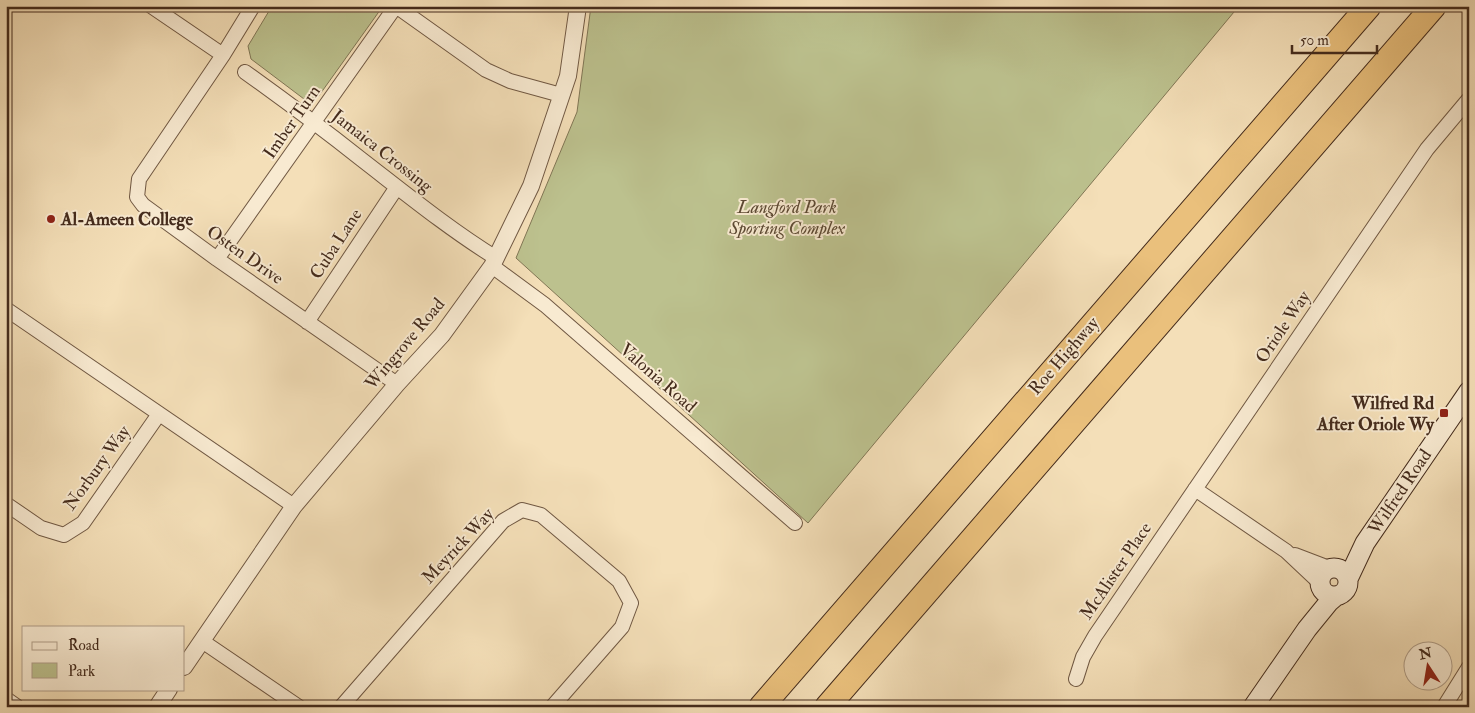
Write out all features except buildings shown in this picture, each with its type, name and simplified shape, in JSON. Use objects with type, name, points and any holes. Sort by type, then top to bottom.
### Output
[{"type":"highway","name":"Roe Highway","points":[[761,707],[1369,6]]},
{"type":"highway","points":[[827,707],[1434,6]]},
{"type":"main road","name":"Wilfred Road","points":[[1253,707],[1307,629],[1329,602],[1331,580],[1365,543],[1469,391]]},
{"type":"street","points":[[152,6],[223,55]]},
{"type":"street","name":"Osten Drive","points":[[253,6],[223,55],[139,179],[137,197],[144,205],[217,259],[397,384]]},
{"type":"street","points":[[396,6],[486,70],[510,81],[561,95]]},
{"type":"street","name":"Imber Turn","points":[[217,259],[396,6]]},
{"type":"street","name":"Wingrove Road","points":[[185,666],[294,506],[397,384],[442,335],[494,262],[531,186],[568,76],[578,6]]},
{"type":"street","name":"Jamaica Crossing","points":[[245,72],[480,248],[494,262]]},
{"type":"street","name":"Oriole Way","points":[[1195,489],[1427,149],[1469,100]]},
{"type":"street","name":"Cuba Lane","points":[[308,322],[397,187]]},
{"type":"street","name":"Valonia Road","points":[[494,262],[546,305],[795,524]]},
{"type":"street","points":[[6,309],[294,506]]},
{"type":"street","name":"Norbury Way","points":[[6,504],[41,528],[64,535],[83,523],[158,414]]},
{"type":"street","points":[[1195,489],[1331,580]]},
{"type":"street","name":"McAlister Place","points":[[1076,679],[1082,657],[1094,636],[1195,489]]},
{"type":"street","name":"Meyrick Way","points":[[341,707],[503,521],[522,510],[541,515],[619,581],[631,604],[622,627],[552,707]]},
{"type":"street","points":[[202,641],[298,707]]},
{"type":"street","points":[[1447,706],[1469,667]]},
{"type":"street","points":[[157,707],[168,690]]},
{"type":"street","points":[[6,700],[16,707]]},
{"type":"green space","points":[[272,6],[383,6],[318,97],[304,99],[251,59],[248,46]]},
{"type":"green space","name":"Langford Park Sporting Complex","points":[[591,6],[1239,6],[808,523],[516,258],[577,112]]},
{"type":"place","name":"Al-Ameen College","points":[[51,219]]},
{"type":"place","name":"Wilfred Rd After Oriole Wy","points":[[1444,413]]}]
